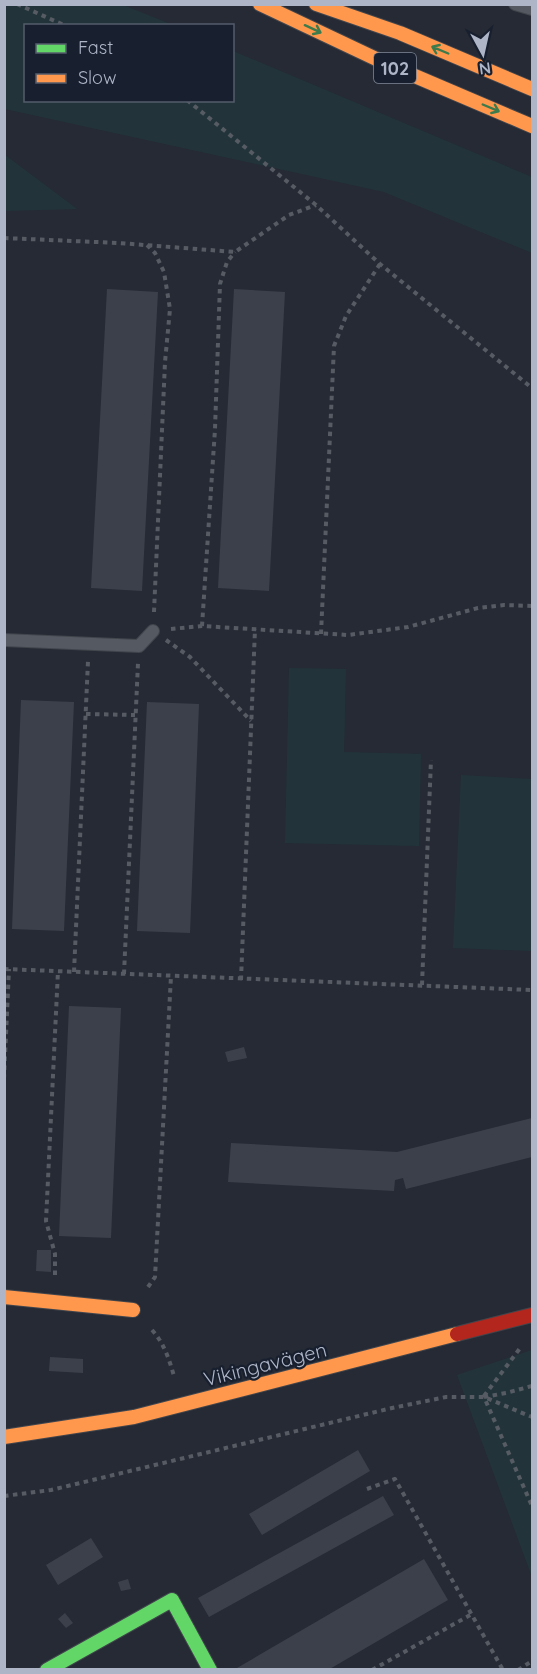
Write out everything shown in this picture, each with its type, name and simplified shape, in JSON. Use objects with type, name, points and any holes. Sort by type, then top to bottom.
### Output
[{"type":"street","name":"102","points":[[260,4],[389,65],[532,126]]},
{"type":"street","name":"102","points":[[316,4],[400,33],[532,89]]},
{"type":"street","points":[[4,1297],[133,1310]]},
{"type":"street","name":"Vikingavägen","points":[[4,1437],[134,1417],[532,1314]]},
{"type":"street","points":[[47,1670],[172,1600],[210,1670]]},
{"type":"lane","points":[[515,4],[532,9]]},
{"type":"lane","points":[[4,640],[139,646],[153,631]]},
{"type":"path","points":[[17,4],[62,24]]},
{"type":"path","points":[[189,102],[316,205],[380,264],[532,388]]},
{"type":"path","points":[[202,626],[215,429],[220,284],[227,262],[235,252],[290,215],[316,205]]},
{"type":"path","points":[[4,237],[235,252]]},
{"type":"path","points":[[147,245],[155,254],[164,272],[170,309],[165,362],[153,631]]},
{"type":"path","points":[[321,634],[334,346],[346,316],[380,264]]},
{"type":"path","points":[[153,631],[202,626],[348,635],[384,631],[438,620],[466,610],[492,606],[532,606]]},
{"type":"path","points":[[241,980],[255,629]]},
{"type":"path","points":[[153,631],[190,657],[251,721]]},
{"type":"path","points":[[74,972],[89,644]]},
{"type":"path","points":[[124,974],[139,646]]},
{"type":"path","points":[[86,714],[135,715]]},
{"type":"path","points":[[422,985],[430,760]]},
{"type":"path","points":[[4,1079],[7,969],[532,990]]},
{"type":"path","points":[[56,1302],[55,1254],[46,1221],[58,971]]},
{"type":"path","points":[[171,976],[155,1277],[133,1310],[159,1337],[175,1379],[189,1403]]},
{"type":"path","points":[[484,1397],[527,1339]]},
{"type":"path","points":[[4,1496],[51,1490],[412,1404],[446,1397],[484,1397],[532,1386]]},
{"type":"path","points":[[484,1397],[532,1417]]},
{"type":"path","points":[[484,1397],[532,1506]]},
{"type":"path","points":[[367,1489],[395,1479],[503,1670]]},
{"type":"path","points":[[375,1669],[472,1614]]},
{"type":"path","points":[[518,1670],[532,1661]]},
{"type":"shaded area","points":[[5,4],[123,5],[170,24],[24,24],[24,102],[234,102],[234,51],[532,177],[532,253],[384,192],[5,109]]},
{"type":"shaded area","points":[[5,155],[77,209],[5,211]]},
{"type":"shaded area","points":[[289,668],[346,669],[344,752],[421,754],[419,846],[285,843]]},
{"type":"shaded area","points":[[461,775],[532,779],[532,951],[453,948]]},
{"type":"shaded area","points":[[532,1350],[532,1577],[457,1375]]},
{"type":"building","points":[[107,289],[158,292],[142,591],[91,588]]},
{"type":"building","points":[[234,289],[285,292],[269,591],[218,588]]},
{"type":"building","points":[[21,700],[74,702],[64,931],[12,929]]},
{"type":"building","points":[[147,702],[199,704],[190,933],[137,931]]},
{"type":"building","points":[[69,1006],[121,1008],[111,1238],[59,1236]]},
{"type":"building","points":[[244,1047],[247,1058],[228,1062],[225,1052]]},
{"type":"building","points":[[532,1118],[532,1157],[406,1189],[403,1178],[395,1180],[394,1191],[228,1182],[231,1143],[397,1152]]},
{"type":"building","points":[[37,1250],[51,1250],[51,1272],[36,1271]]},
{"type":"building","points":[[50,1357],[83,1359],[83,1373],[49,1371]]},
{"type":"building","points":[[358,1450],[370,1471],[262,1535],[249,1514]]},
{"type":"building","points":[[383,1496],[394,1515],[209,1617],[198,1598]]},
{"type":"building","points":[[91,1538],[103,1557],[58,1585],[46,1565]]},
{"type":"building","points":[[424,1559],[448,1600],[328,1670],[238,1670],[237,1668]]},
{"type":"building","points":[[128,1579],[131,1589],[121,1591],[118,1582]]},
{"type":"building","points":[[65,1613],[73,1623],[66,1628],[58,1619]]},
{"type":"traffic: fast","points":[[47,1670],[172,1600],[210,1670]]},
{"type":"traffic: slow","points":[[260,4],[389,65],[532,126]]},
{"type":"traffic: slow","points":[[316,4],[400,33],[532,89]]},
{"type":"traffic: slow","points":[[4,1297],[133,1310]]},
{"type":"traffic: slow","points":[[4,1437],[134,1417],[457,1334]]},
{"type":"traffic: jam","points":[[457,1334],[532,1315]]}]
